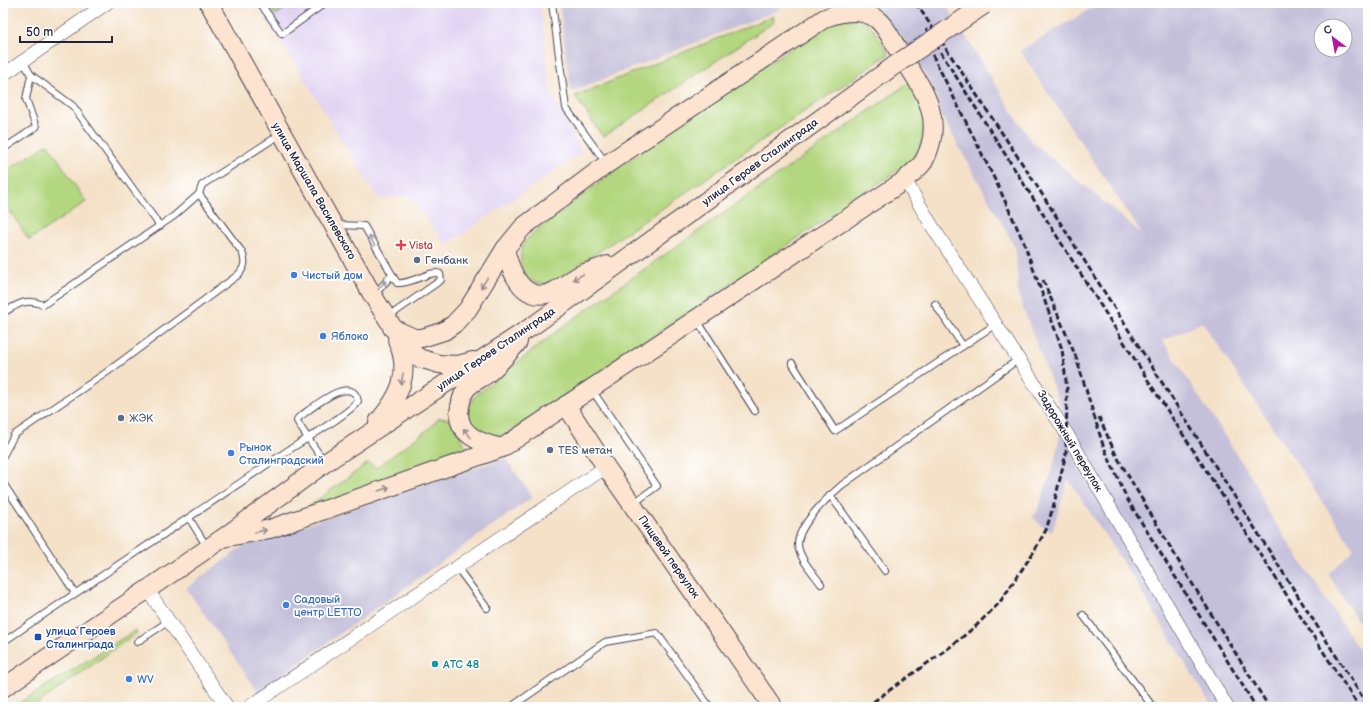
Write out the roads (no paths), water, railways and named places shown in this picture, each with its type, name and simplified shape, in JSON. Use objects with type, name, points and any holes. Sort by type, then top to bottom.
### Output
[{"type":"street","points":[[3,74],[108,3]]},
{"type":"street","name":"улица Маршала Василевского","points":[[209,3],[373,296],[411,352],[428,361],[439,364],[458,365],[482,359]]},
{"type":"street","name":"улица Героев Сталинграда","points":[[3,688],[215,543],[325,463],[534,325],[895,65],[986,4]]},
{"type":"street","points":[[215,543],[270,529],[502,448],[905,180],[924,162],[933,131],[931,107],[921,87],[886,30],[875,18],[851,11],[836,13],[813,25],[607,164],[523,227],[505,250],[468,309],[454,324],[432,336],[414,338],[390,323]]},
{"type":"street","name":"Задорожный переулок","points":[[905,180],[932,226],[1067,434],[1226,707]]},
{"type":"street","points":[[505,250],[511,272],[519,284],[526,290],[542,295],[550,293],[581,275],[628,258]]},
{"type":"street","points":[[366,436],[395,401],[401,386],[405,366],[401,348],[390,323]]},
{"type":"street","points":[[502,448],[480,442],[469,436],[461,424],[459,412],[461,398],[468,387],[500,363],[534,325]]},
{"type":"street","name":"Пищевой переулок","points":[[566,405],[606,467],[773,707]]},
{"type":"street","points":[[249,707],[456,566],[606,467]]},
{"type":"street","points":[[147,589],[227,707]]},
{"type":"lane","points":[[260,3],[282,34],[325,3]]},
{"type":"lane","points":[[552,3],[566,108],[607,164]]},
{"type":"lane","points":[[22,61],[31,75],[72,106],[160,226]]},
{"type":"lane","points":[[3,149],[36,127],[26,98],[31,75]]},
{"type":"lane","points":[[3,313],[24,301],[36,302],[43,305],[174,216],[199,194],[202,185],[281,134]]},
{"type":"lane","points":[[3,456],[14,435],[107,372],[238,275],[244,268],[246,261],[242,252],[199,194]]},
{"type":"lane","points":[[333,224],[364,226],[397,284],[404,284],[434,272],[440,274],[441,280],[390,323]]},
{"type":"lane","points":[[373,296],[392,275]]},
{"type":"lane","points":[[935,304],[963,346]]},
{"type":"lane","points":[[696,319],[755,411]]},
{"type":"lane","points":[[792,363],[835,431],[996,324]]},
{"type":"lane","points":[[822,584],[801,554],[798,544],[800,534],[810,519],[830,496],[842,485],[1019,359]]},
{"type":"lane","points":[[3,642],[74,593],[189,518],[308,437],[356,404],[358,397],[348,390],[342,389],[298,418],[297,421],[308,437],[325,463]]},
{"type":"lane","points":[[592,389],[657,486],[632,504]]},
{"type":"lane","points":[[3,483],[74,593]]},
{"type":"lane","points":[[830,496],[886,571]]},
{"type":"lane","points":[[189,518],[215,543]]},
{"type":"lane","points":[[456,566],[487,608]]},
{"type":"lane","points":[[1083,615],[1153,707]]},
{"type":"lane","points":[[137,642],[169,621]]},
{"type":"lane","points":[[511,707],[605,642],[656,633],[710,707]]},
{"type":"railway","points":[[916,3],[1033,180],[1368,706]]},
{"type":"railway","points":[[926,29],[1151,385],[1359,707]]},
{"type":"railway","points":[[866,707],[950,647],[976,626],[1000,602],[1033,553],[1046,530],[1054,504],[1066,453],[1067,389],[1062,349],[1024,243],[1000,190],[931,52]]},
{"type":"railway","points":[[1043,280],[1076,357],[1103,445],[1127,499],[1256,707]]},
{"type":"railway","points":[[1099,417],[1116,455],[1182,567],[1269,707]]},
{"type":"place","name":"Vista","points":[[401,245]]},
{"type":"place","name":"Генбанк","points":[[417,260]]},
{"type":"place","name":"Чистый дом","points":[[294,275]]},
{"type":"place","name":"Яблоко","points":[[323,336]]},
{"type":"place","name":"ЖЭК","points":[[121,418]]},
{"type":"place","name":"TES метан","points":[[550,450]]},
{"type":"place","name":"Рынок Сталинградский","points":[[231,453]]},
{"type":"place","name":"Садовый центр LETTO","points":[[286,605]]},
{"type":"place","name":"улица Героев Сталинграда","points":[[38,637]]},
{"type":"place","name":"АТС 48","points":[[435,664]]},
{"type":"place","name":"WV","points":[[129,679]]}]
